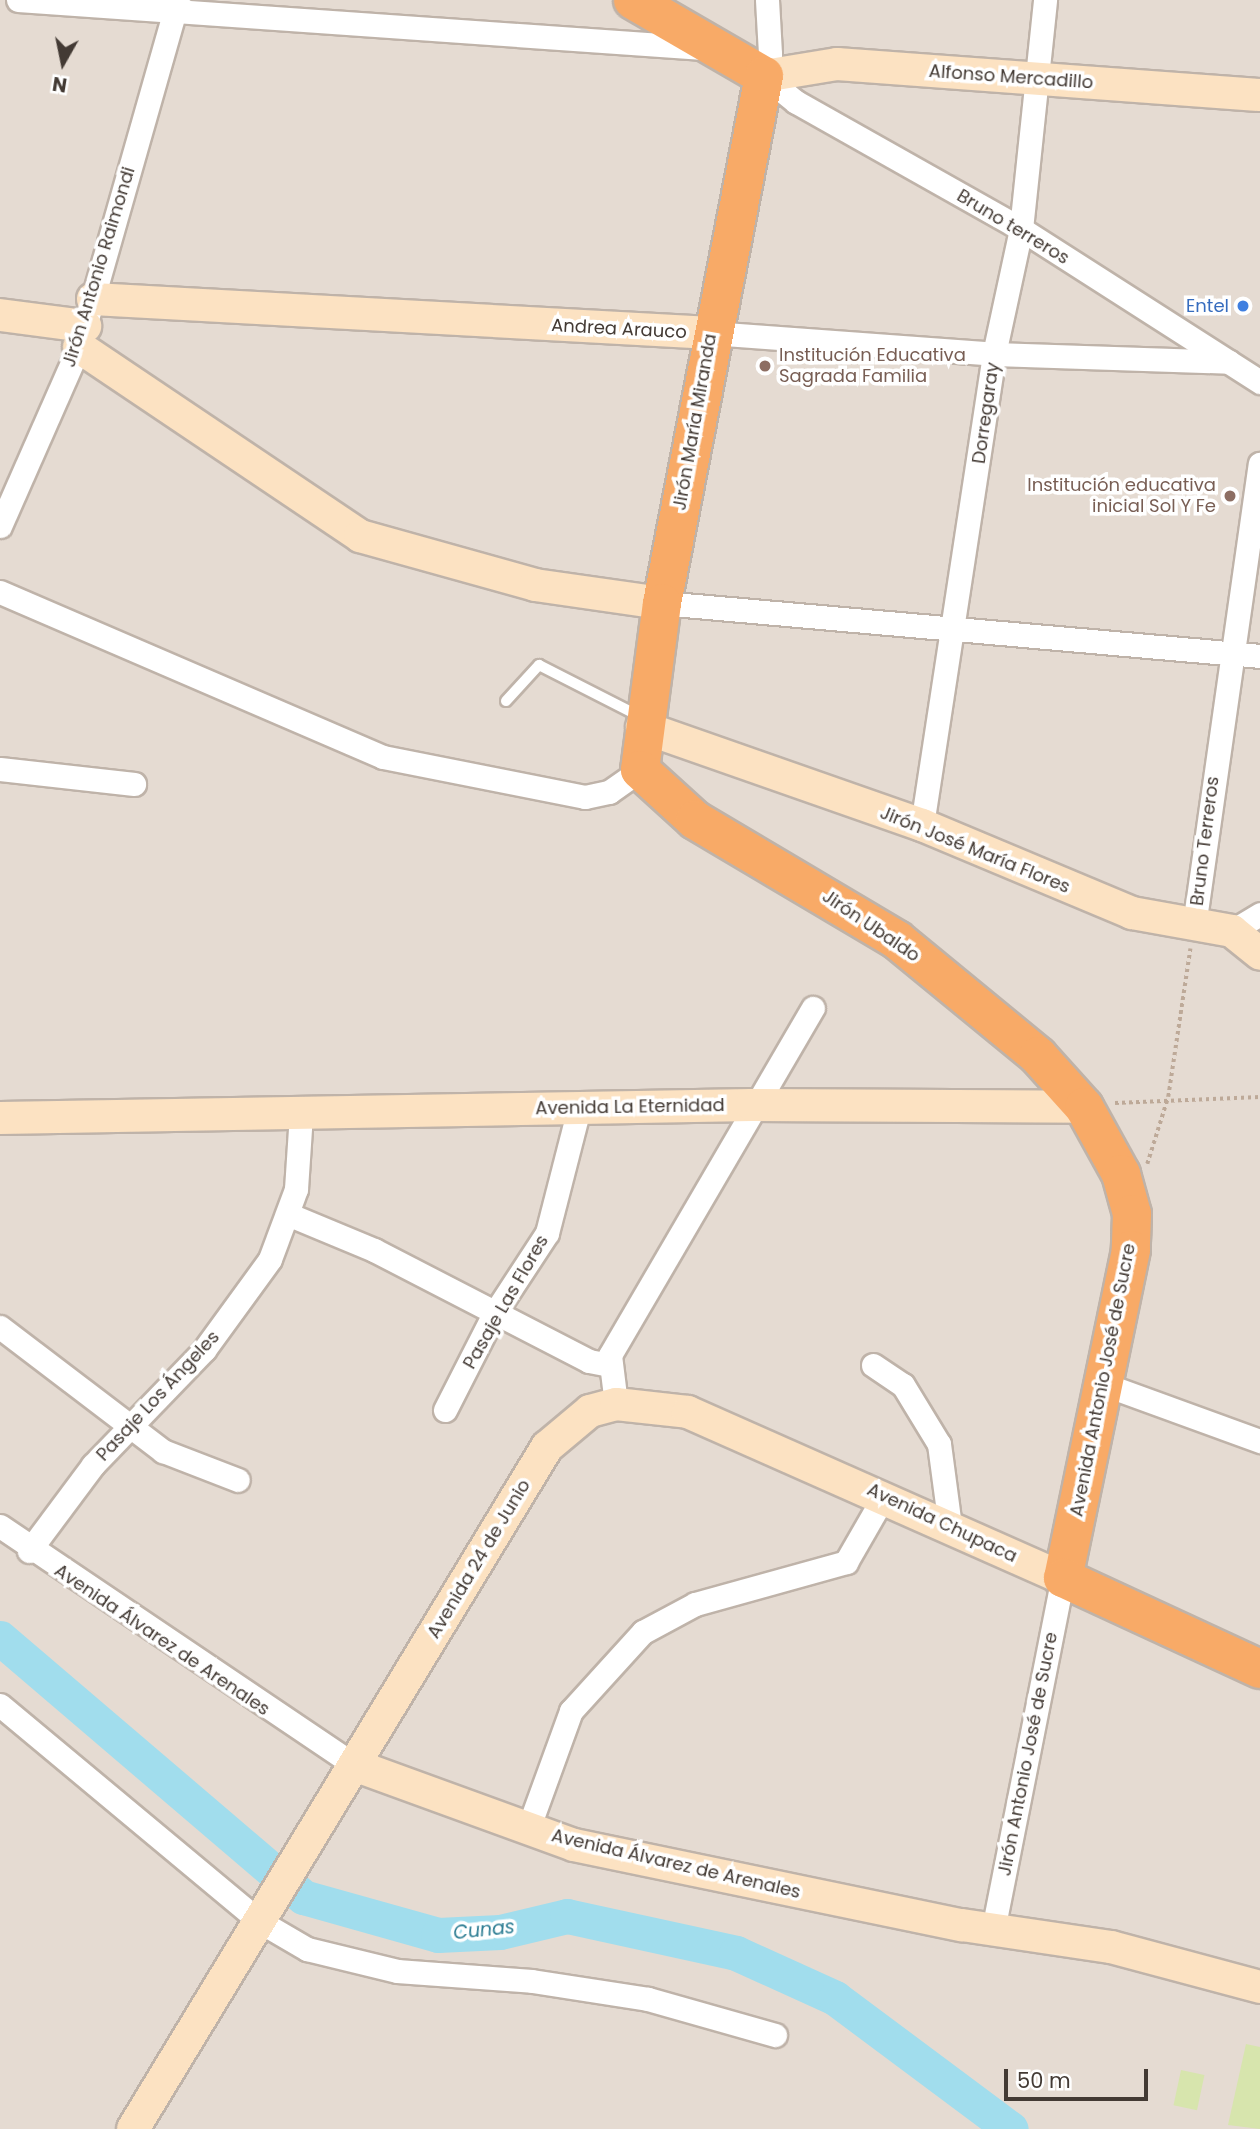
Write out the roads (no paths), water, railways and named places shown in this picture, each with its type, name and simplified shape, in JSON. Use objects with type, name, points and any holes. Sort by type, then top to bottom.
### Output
[{"type":"highway","points":[[633,0],[764,76]]},
{"type":"highway","name":"Jirón María Miranda","points":[[640,770],[643,723],[662,603],[711,333],[764,76]]},
{"type":"highway","name":"Jirón Ubaldo","points":[[640,770],[695,820],[897,940],[1038,1056],[1084,1107]]},
{"type":"highway","name":"Avenida Antonio José de Sucre","points":[[1063,1578],[1103,1384],[1132,1214],[1121,1174],[1084,1107]]},
{"type":"highway","name":"Avenida Chupaca","points":[[1063,1578],[1260,1670]]},
{"type":"street","points":[[18,0],[174,6],[717,49]]},
{"type":"street","points":[[764,76],[771,54],[767,0]]},
{"type":"street","name":"Dorregaray","points":[[922,825],[956,628],[994,354],[1021,229],[1032,79],[1045,0]]},
{"type":"street","name":"Jirón Antonio Raimondi","points":[[0,526],[85,324],[174,6]]},
{"type":"street","name":"Alfonso Mercadillo","points":[[764,76],[836,64],[1260,96]]},
{"type":"street","name":"Bruno terreros","points":[[764,76],[796,102],[1021,229],[1260,382]]},
{"type":"street","name":"Andrea Arauco","points":[[0,315],[85,324],[711,333],[994,354],[1229,362]]},
{"type":"street","points":[[85,324],[360,536],[535,585],[662,603],[1260,656]]},
{"type":"street","name":"Bruno Terreros","points":[[1194,926],[1229,654],[1260,464]]},
{"type":"street","points":[[0,592],[132,654],[383,757],[585,797],[609,792],[640,770]]},
{"type":"street","name":"Jirón José María Flores","points":[[643,723],[922,825],[1132,914],[1232,931]]},
{"type":"street","points":[[0,769],[134,784]]},
{"type":"street","points":[[1260,914],[1232,931],[1260,954]]},
{"type":"street","points":[[616,1404],[610,1365],[752,1105],[813,1008]]},
{"type":"street","name":"Avenida La Eternidad","points":[[0,1118],[752,1105],[1084,1107]]},
{"type":"street","name":"Pasaje Las Flores","points":[[445,1410],[494,1314],[547,1233],[579,1108]]},
{"type":"street","name":"Pasaje Los Ángeles","points":[[29,1551],[129,1426],[231,1315],[270,1259],[289,1215],[300,1162],[301,1113]]},
{"type":"street","points":[[289,1215],[589,1361],[610,1365]]},
{"type":"street","points":[[0,1327],[129,1426],[191,1466],[238,1480]]},
{"type":"street","points":[[873,1365],[903,1385],[939,1444],[950,1526]]},
{"type":"street","points":[[1103,1384],[1260,1441]]},
{"type":"street","name":"Avenida Chupaca","points":[[616,1404],[688,1412],[884,1496],[1063,1578]]},
{"type":"street","name":"Avenida 24 de Junio","points":[[133,2129],[547,1447],[590,1411],[616,1404]]},
{"type":"street","points":[[528,1829],[571,1711],[643,1632],[695,1604],[846,1562],[884,1496]]},
{"type":"street","name":"Avenida Álvarez de Arenales","points":[[0,1526],[29,1551],[354,1765],[528,1829],[574,1845],[993,1930],[1111,1948],[1259,1981]]},
{"type":"street","name":"Jirón Antonio José de Sucre","points":[[993,1930],[1063,1578]]},
{"type":"street","points":[[0,1706],[262,1915],[349,1964],[648,1999],[775,2035]]},
{"type":"lane","points":[[506,701],[539,665],[643,723]]},
{"type":"waterway","name":"Cunas","points":[[0,1638],[303,1897],[438,1935],[500,1932],[567,1916],[736,1953],[835,1998],[1011,2129]]},
{"type":"place","name":"Entel","points":[[1243,306]]},
{"type":"place","name":"Institución Educativa Sagrada Familia","points":[[765,366]]},
{"type":"place","name":"Institución educativa inicial Sol Y Fe","points":[[1230,496]]}]
